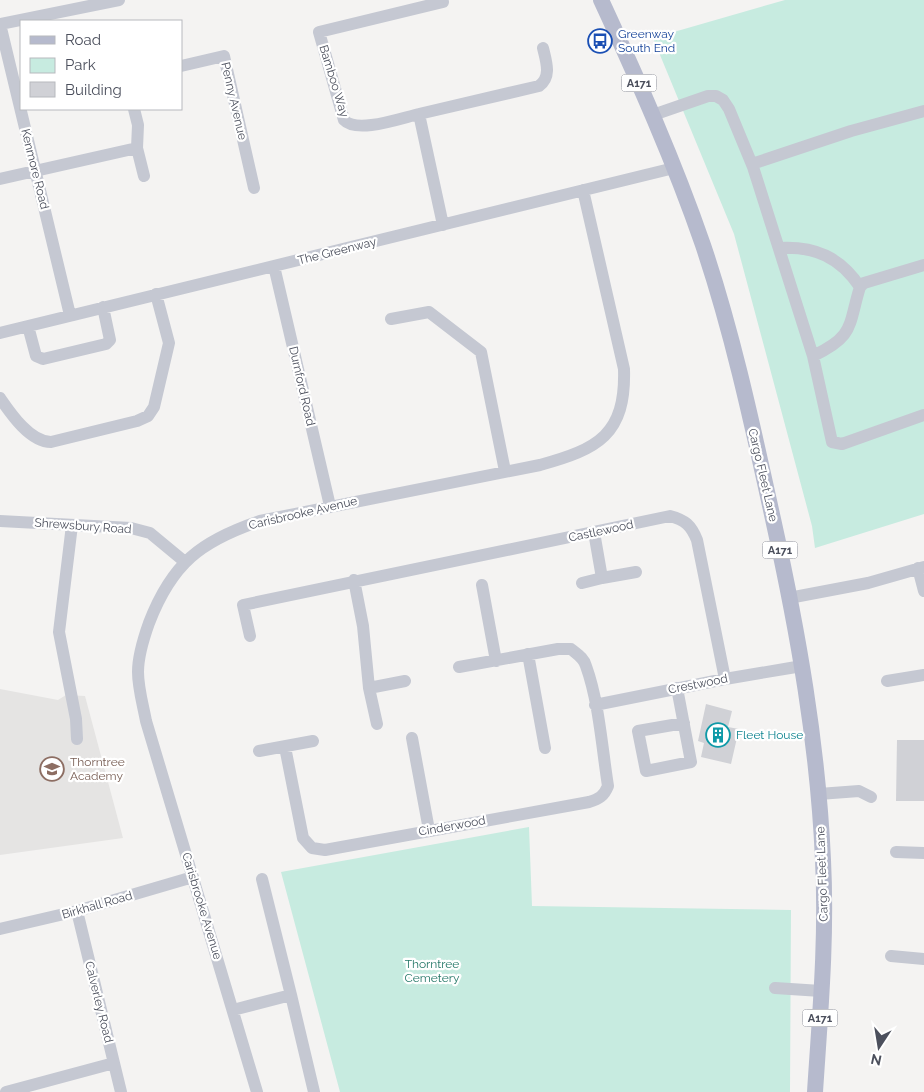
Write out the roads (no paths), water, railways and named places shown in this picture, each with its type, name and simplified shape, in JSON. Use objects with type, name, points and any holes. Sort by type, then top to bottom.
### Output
[{"type":"main road","name":"Cargo Fleet Lane","points":[[601,0],[653,116],[703,247],[744,390],[789,598],[812,726],[819,794],[824,935],[815,1092]]},
{"type":"street","points":[[0,24],[117,0]]},
{"type":"street","name":"Bamboo Way","points":[[443,2],[319,32],[344,120],[348,124],[362,126],[539,86],[544,83],[548,72],[543,48]]},
{"type":"street","name":"Kenmore Road","points":[[0,24],[20,109]]},
{"type":"street","name":"Penny Avenue","points":[[182,66],[224,56],[254,188]]},
{"type":"street","points":[[653,116],[708,96],[716,96],[723,100],[729,109],[752,164],[813,356],[832,442],[836,444],[924,415]]},
{"type":"street","name":"Kenmore Road","points":[[20,110],[70,315]]},
{"type":"street","points":[[134,110],[138,125],[138,148],[144,176]]},
{"type":"street","points":[[752,164],[851,131],[924,111]]},
{"type":"street","points":[[419,114],[443,225]]},
{"type":"street","points":[[0,179],[138,148]]},
{"type":"street","name":"The Greenway","points":[[0,333],[674,168]]},
{"type":"street","name":"Carisbrooke Avenue","points":[[257,1092],[146,721],[138,671],[145,635],[167,584],[185,562],[203,547],[225,533],[260,521],[572,456],[593,447],[610,430],[625,393],[624,369],[583,190]]},
{"type":"street","points":[[779,248],[799,247],[817,252],[848,271],[860,287]]},
{"type":"street","points":[[813,356],[839,340],[852,324],[860,287],[864,283],[924,265]]},
{"type":"street","name":"Durnford Road","points":[[274,266],[330,506]]},
{"type":"street","points":[[0,398],[32,436],[41,442],[51,442],[137,421],[148,416],[154,407],[169,343],[156,294]]},
{"type":"street","points":[[28,326],[36,356],[43,359],[106,344],[110,340],[103,307]]},
{"type":"street","points":[[391,319],[430,312],[481,352],[505,471]]},
{"type":"street","name":"Castlewood","points":[[250,636],[243,605],[354,580],[670,516],[683,520],[692,527],[697,540],[725,679]]},
{"type":"street","name":"Shrewsbury Road","points":[[0,521],[131,528],[150,533],[185,562]]},
{"type":"street","points":[[72,525],[59,632],[76,719],[77,739]]},
{"type":"street","points":[[594,532],[602,578]]},
{"type":"street","points":[[789,598],[868,583],[921,567],[924,591]]},
{"type":"street","points":[[582,583],[636,572]]},
{"type":"street","points":[[354,580],[363,626],[370,688],[377,724]]},
{"type":"street","points":[[482,586],[496,660]]},
{"type":"street","name":"Cinderwood","points":[[285,747],[303,838],[312,848],[325,850],[597,800],[605,793],[608,786],[595,705],[586,665],[572,648],[528,654]]},
{"type":"street","points":[[459,667],[528,654],[545,748]]},
{"type":"street","name":"Crestwood","points":[[595,705],[677,688],[802,666]]},
{"type":"street","points":[[886,681],[924,675]]},
{"type":"street","points":[[370,688],[405,681]]},
{"type":"street","points":[[677,688],[684,723],[691,762],[646,771],[638,731],[684,723]]},
{"type":"street","points":[[412,738],[429,830]]},
{"type":"street","points":[[259,751],[313,742]]},
{"type":"street","points":[[819,794],[859,791],[870,797]]},
{"type":"street","points":[[896,852],[924,853]]},
{"type":"street","name":"Birkhall Road","points":[[0,929],[77,911],[193,877]]},
{"type":"street","points":[[262,879],[314,1092]]},
{"type":"street","name":"Calverley Road","points":[[77,911],[121,1092]]},
{"type":"street","points":[[891,956],[924,959]]},
{"type":"street","points":[[775,988],[821,991]]},
{"type":"street","points":[[233,1010],[291,995]]},
{"type":"street","points":[[6,1092],[114,1063]]},
{"type":"place","name":"Greenway South End","points":[[600,41]]},
{"type":"place","name":"Fleet House","points":[[718,735]]},
{"type":"place","name":"Thorntree Academy","points":[[52,769]]},
{"type":"park label","name":"Thorntree Cemetery","points":[[432,971]]}]
